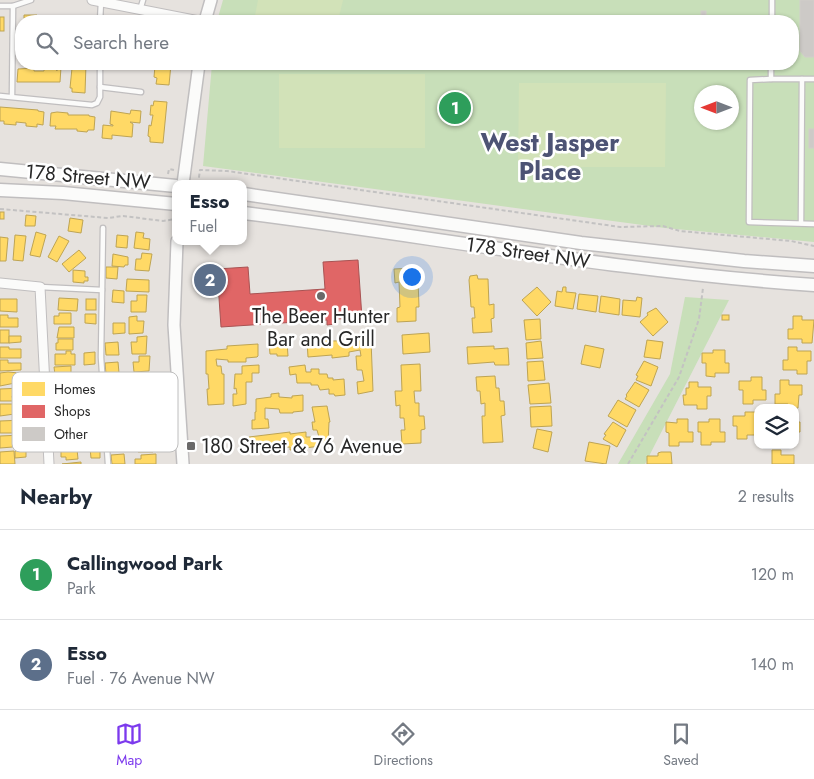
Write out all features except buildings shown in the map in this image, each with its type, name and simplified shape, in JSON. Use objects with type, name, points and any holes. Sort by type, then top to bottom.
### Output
[{"type":"main road","name":"178 Street NW","points":[[0,169],[172,186]]},
{"type":"main road","name":"178 Street NW","points":[[0,190],[63,193],[172,204]]},
{"type":"main road","name":"178 Street NW","points":[[247,194],[581,243],[744,261],[814,266]]},
{"type":"main road","name":"178 Street NW","points":[[247,213],[579,261],[738,279],[814,285]]},
{"type":"main road","points":[[579,261],[581,243]]},
{"type":"street","points":[[207,15],[211,0]]},
{"type":"street","points":[[97,1],[167,15]]},
{"type":"street","points":[[184,180],[198,70]]},
{"type":"street","points":[[177,245],[174,325],[177,372]]},
{"type":"street","points":[[0,283],[40,287],[44,372]]},
{"type":"street","points":[[178,387],[183,464]]},
{"type":"lane","points":[[0,6],[13,6],[31,0]]},
{"type":"lane","points":[[140,10],[143,0]]},
{"type":"lane","points":[[772,0],[772,15]]},
{"type":"lane","points":[[97,1],[99,15]]},
{"type":"lane","points":[[12,96],[13,6]]},
{"type":"lane","points":[[0,96],[92,106],[97,104],[100,97],[100,70]]},
{"type":"lane","points":[[771,70],[771,79]]},
{"type":"lane","points":[[802,79],[802,223]]},
{"type":"lane","points":[[814,79],[750,80],[749,222],[814,224]]},
{"type":"lane","points":[[100,87],[141,92]]},
{"type":"lane","points":[[102,372],[104,228]]},
{"type":"lane","points":[[40,287],[102,290]]},
{"type":"path","points":[[199,180],[200,170],[227,170],[620,227],[663,226],[680,231],[791,241],[814,246]]},
{"type":"path","points":[[0,209],[108,218],[128,216],[161,221],[172,220]]},
{"type":"path","points":[[628,464],[679,377],[699,319],[703,288]]},
{"type":"green space","points":[[223,0],[814,0],[814,242],[665,228],[203,166],[211,70],[799,70],[799,15],[219,15]]},
{"type":"green space","points":[[258,0],[343,0],[339,15],[255,15]]},
{"type":"green space","points":[[279,74],[425,74],[425,148],[279,148]]},
{"type":"green space","points":[[519,83],[666,83],[665,167],[518,167]]},
{"type":"green space","points":[[685,297],[729,300],[645,464],[618,464],[670,374]]},
{"type":"place","name":"Callingwood Park","points":[[455,108]]},
{"type":"place","name":"Esso","points":[[210,280]]},
{"type":"place","name":"The Beer Hunter Bar and Grill","points":[[321,296]]},
{"type":"place","name":"180 Street & 76 Avenue","points":[[191,446]]},
{"type":"district","name":"West Jasper Place","points":[[550,156]]}]
